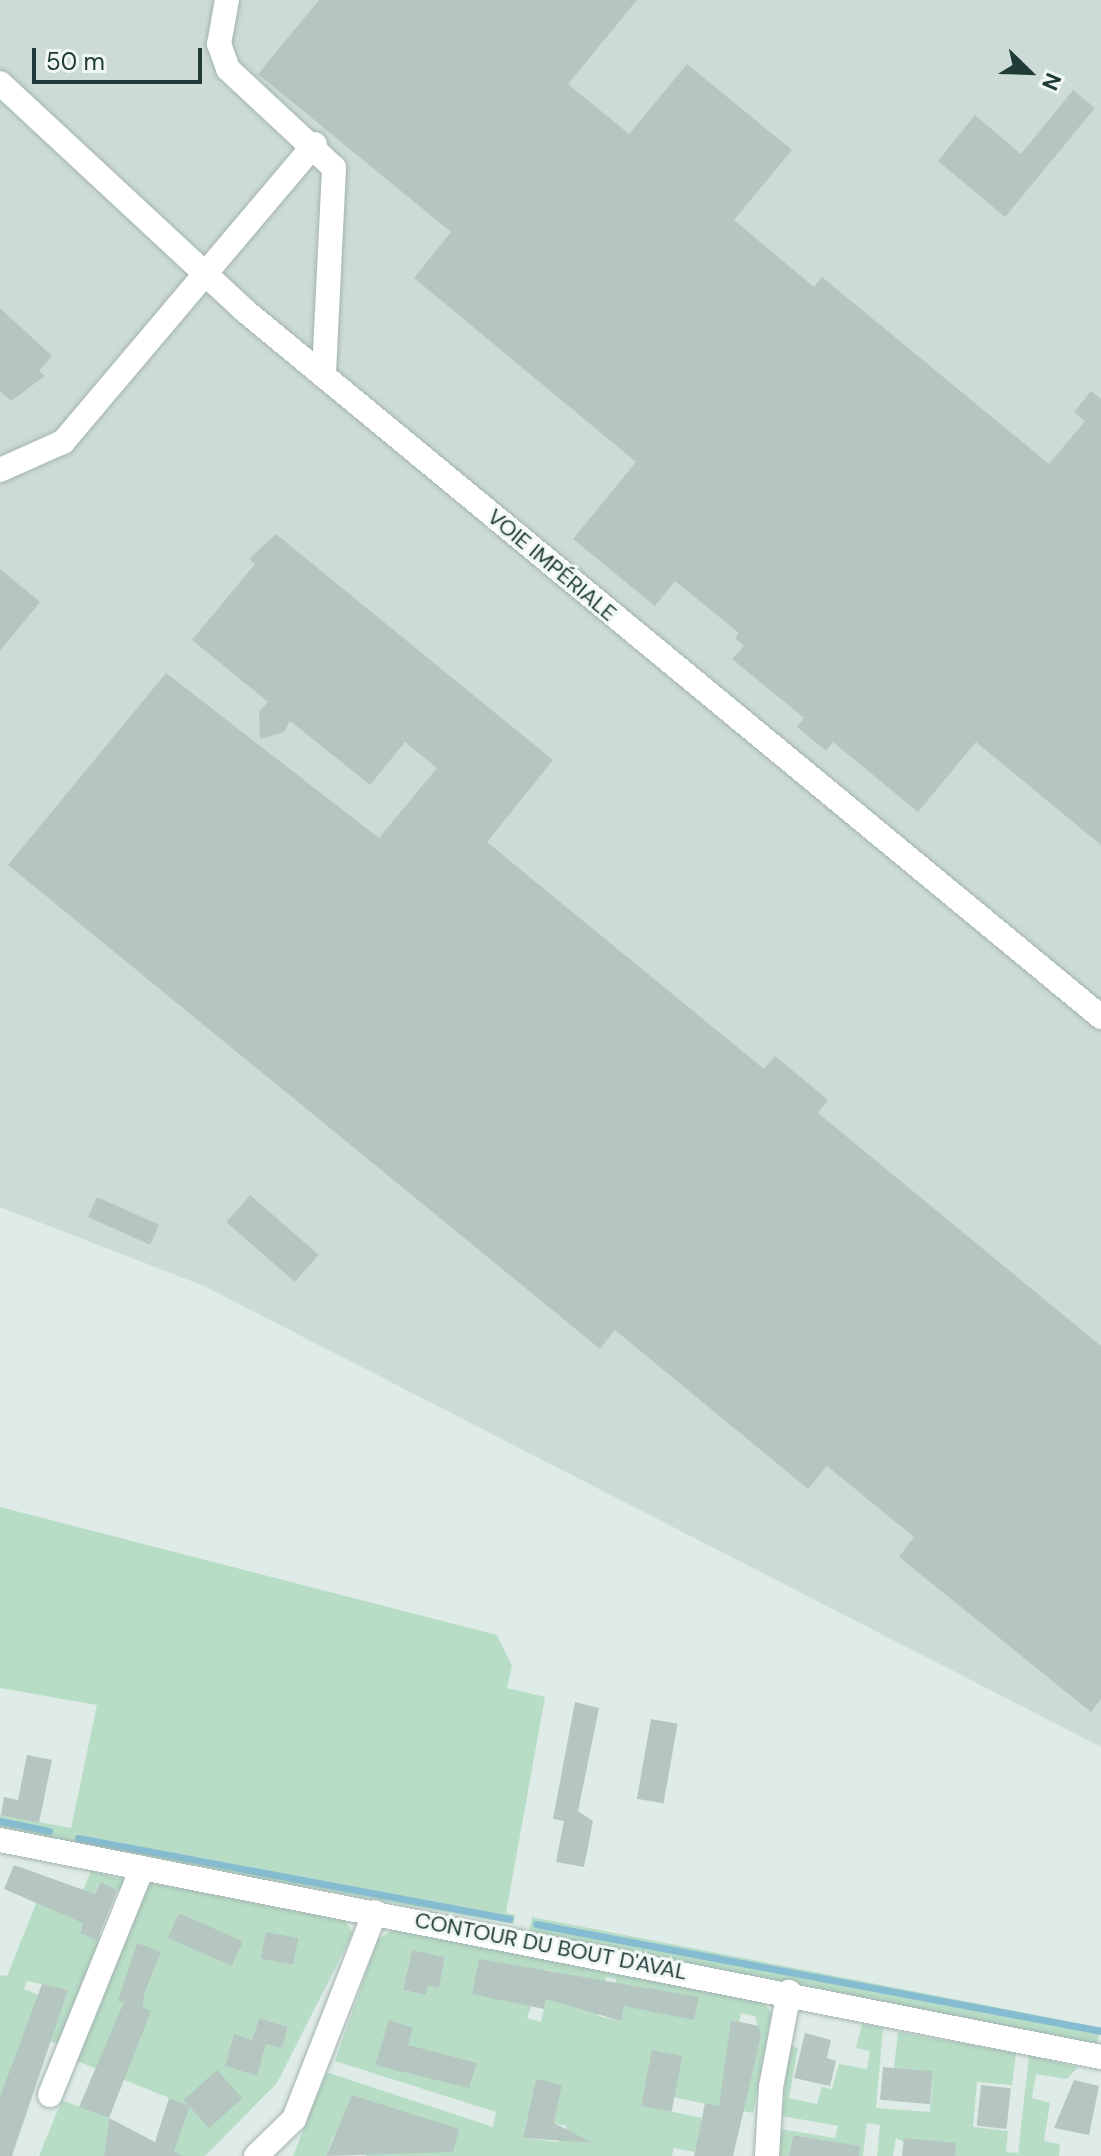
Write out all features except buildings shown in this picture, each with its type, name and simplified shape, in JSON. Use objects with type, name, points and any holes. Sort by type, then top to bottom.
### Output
[{"type":"street","points":[[227,0],[219,44],[228,69],[315,144],[336,177],[324,376]]},
{"type":"street","name":"VOIE IMPÉRIALE","points":[[5,89],[205,277],[1101,1017]]},
{"type":"street","points":[[0,470],[63,442],[315,144]]},
{"type":"street","name":"CONTOUR DU BOUT D'AVAL","points":[[0,1840],[789,1992],[1101,2057]]},
{"type":"street","points":[[50,2095],[142,1868]]},
{"type":"street","points":[[256,2156],[294,2119],[375,1912]]},
{"type":"street","points":[[767,2156],[769,2096],[789,1992]]},
{"type":"shaded area","points":[[0,0],[1101,0],[1101,1747],[204,1286],[0,1207]]},
{"type":"green space","points":[[0,1507],[497,1635],[512,1666],[507,1688],[545,1697],[506,1913],[515,1915],[513,1924],[66,1845],[55,1836],[54,1843],[0,1832],[0,1815],[71,1828],[97,1705],[0,1688]]},
{"type":"green space","points":[[91,1871],[126,1880],[121,1891],[99,1883],[80,1932],[97,1940],[106,1929],[60,2044],[49,2041],[68,1990],[27,1981],[24,1989],[39,1995],[0,2110],[0,1975],[7,1976],[37,1901],[72,1918]]},
{"type":"green space","points":[[148,1882],[344,1920],[353,1933],[277,2083],[205,2156],[166,2156],[179,2102],[77,2061]],"holes":[[[179,1913],[242,1942],[233,1965],[170,1938]],[[259,2018],[288,2027],[282,2048],[266,2044],[257,2076],[225,2066],[234,2035],[252,2040]]]},
{"type":"green space","points":[[532,1917],[1100,2027],[1097,2044],[529,1934]]},
{"type":"green space","points":[[397,1928],[761,2000],[772,2013],[753,2113],[646,2092],[644,2106],[702,2118],[695,2152],[674,2148],[672,2156],[367,2156],[334,2134],[326,2156],[293,2156],[326,2072],[493,2127],[496,2112],[335,2061],[378,1939]],"holes":[[[412,1950],[445,1957],[439,1988],[428,1986],[425,1995],[403,1990]],[[546,1970],[593,1980],[546,1999],[541,2022],[527,2018]],[[606,1977],[616,1979],[612,2001],[624,2007],[621,2021],[598,2016]],[[741,2013],[755,2016],[761,2036],[747,2095],[723,2089],[731,2020],[739,2022]],[[536,2080],[562,2085],[554,2123],[567,2126],[558,2142],[523,2138]]]},
{"type":"green space","points":[[862,2024],[883,2028],[876,2108],[930,2112],[933,2072],[894,2068],[898,2032],[1016,2053],[1012,2085],[977,2082],[973,2127],[1008,2131],[1006,2152],[1018,2153],[1029,2056],[1078,2067],[1067,2079],[1036,2074],[1032,2098],[1050,2103],[1044,2141],[1060,2144],[1059,2156],[931,2156],[896,2138],[893,2156],[877,2156],[880,2125],[867,2123],[863,2156],[825,2156],[824,2140],[793,2135],[789,2156],[779,2156],[780,2129],[835,2138],[838,2126],[782,2116],[789,2046],[798,2048],[789,2098],[817,2104],[822,2087],[832,2089],[839,2064],[867,2069],[870,2051],[856,2048]]},
{"type":"green space","points":[[62,2100],[109,2118],[104,2156],[39,2156]]},
{"type":"waterway","points":[[0,1821],[49,1831]]},
{"type":"waterway","points":[[78,1838],[509,1919]]},
{"type":"waterway","points":[[536,1924],[1101,2031]]}]
